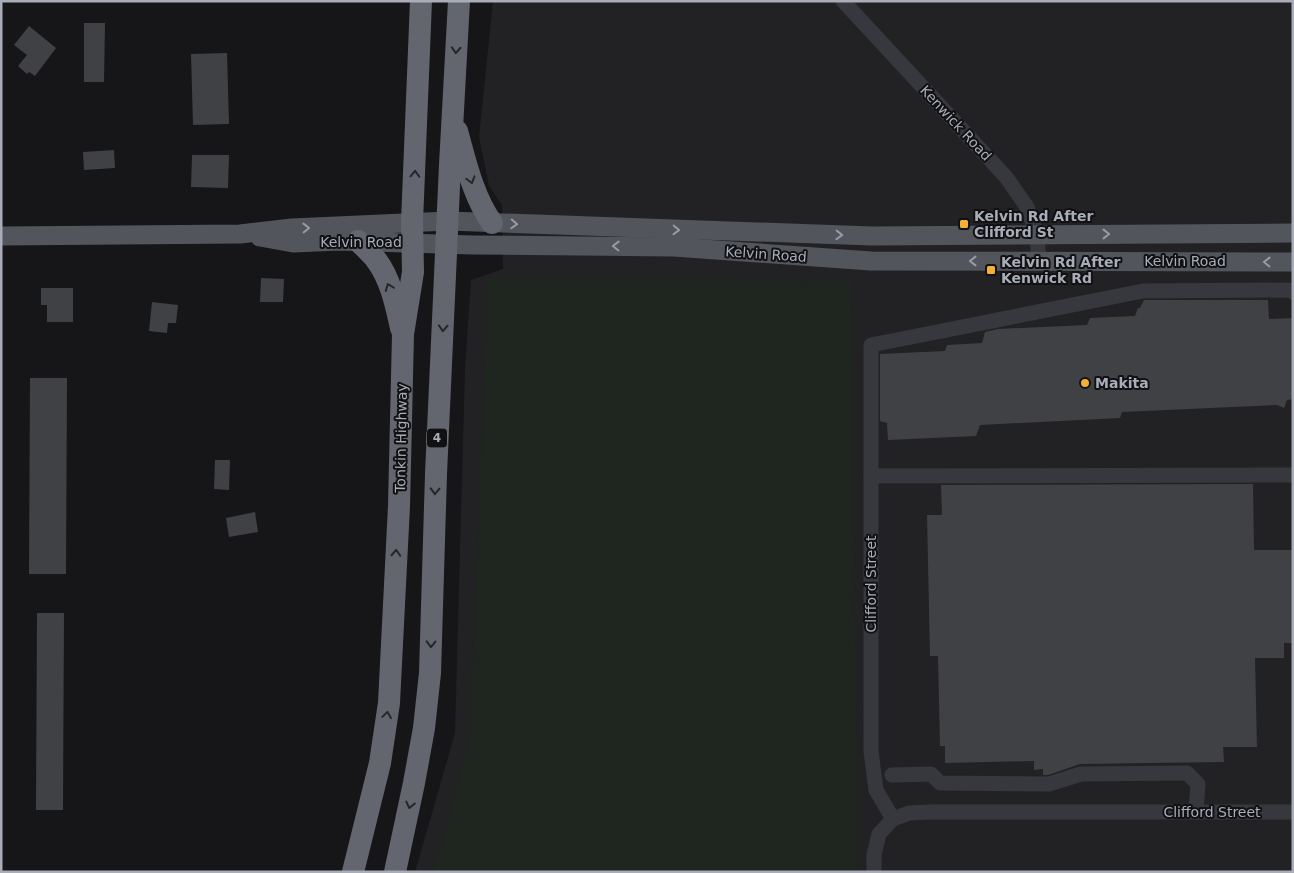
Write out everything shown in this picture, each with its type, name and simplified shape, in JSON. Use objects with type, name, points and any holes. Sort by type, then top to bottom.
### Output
[{"type":"highway","name":"Tonkin Highway","points":[[352,872],[380,763],[389,703],[399,506],[403,334],[413,272],[421,1]]},
{"type":"highway","name":"4","points":[[395,872],[419,756],[430,673],[436,474],[459,1]]},
{"type":"highway","points":[[452,116],[475,193],[492,223]]},
{"type":"highway","points":[[358,241],[381,267],[394,300],[403,334]]},
{"type":"main road","name":"Kelvin Road","points":[[240,234],[293,243],[358,241],[413,232],[448,222],[872,236],[1293,233]]},
{"type":"main road","name":"Kelvin Road","points":[[1,236],[240,234],[292,228],[413,232],[447,244],[674,248],[871,261],[1293,262]]},
{"type":"street","name":"Kenwick Road","points":[[843,1],[1006,176],[1027,207],[1037,234],[1040,261]]},
{"type":"street","name":"Clifford Street","points":[[1293,292],[1290,290],[1143,291],[871,345],[872,751],[876,790],[893,819],[910,813],[930,812],[1293,812]]},
{"type":"street","points":[[871,476],[1293,475]]},
{"type":"street","points":[[892,775],[931,774],[940,783],[1049,784],[1082,774],[1187,773],[1198,784],[1196,812]]},
{"type":"street","points":[[874,872],[874,855],[879,834],[893,819]]},
{"type":"shaded area","points":[[493,1],[1293,1],[1293,872],[415,872],[455,733],[465,368],[471,280],[503,269],[502,205],[489,186],[479,137]]},
{"type":"shaded area","points":[[488,279],[851,281],[858,872],[434,872],[470,737]]},
{"type":"building","points":[[84,23],[105,23],[104,82],[84,82]]},
{"type":"building","points":[[29,26],[56,48],[35,76],[29,72],[27,74],[18,66],[27,55],[14,45]]},
{"type":"building","points":[[227,53],[229,124],[193,125],[191,54]]},
{"type":"building","points":[[114,150],[115,168],[84,170],[83,152]]},
{"type":"building","points":[[192,155],[229,155],[228,188],[191,187]]},
{"type":"building","points":[[261,278],[284,279],[283,302],[260,302]]},
{"type":"building","points":[[41,288],[73,288],[73,322],[47,322],[47,305],[41,305]]},
{"type":"building","name":"Makita","points":[[1144,300],[1268,300],[1269,319],[1293,318],[1293,399],[1287,400],[1284,408],[1277,405],[1122,412],[1120,418],[980,425],[976,436],[888,440],[887,423],[880,421],[880,354],[945,351],[947,345],[982,343],[985,332],[998,329],[1087,325],[1090,318],[1135,316]]},
{"type":"building","points":[[152,302],[178,305],[176,323],[168,323],[167,333],[149,331]]},
{"type":"building","points":[[30,378],[67,378],[66,574],[29,574]]},
{"type":"building","points":[[215,460],[230,460],[229,490],[214,489]]},
{"type":"building","points":[[1253,484],[1254,550],[1292,550],[1293,643],[1284,643],[1284,658],[1255,658],[1257,747],[1223,747],[1224,762],[1080,764],[1048,775],[1043,775],[1043,769],[1034,770],[1034,761],[945,763],[945,746],[940,746],[938,656],[930,656],[927,515],[942,515],[941,485]]},
{"type":"building","points":[[255,512],[258,532],[229,537],[226,518]]},
{"type":"building","points":[[37,613],[64,613],[63,810],[36,810]]},
{"type":"place","name":"Kelvin Rd After Clifford St","points":[[964,224]]},
{"type":"place","name":"Kelvin Rd After Kenwick Rd","points":[[991,270]]},
{"type":"place","name":"Makita","points":[[1085,383]]}]
